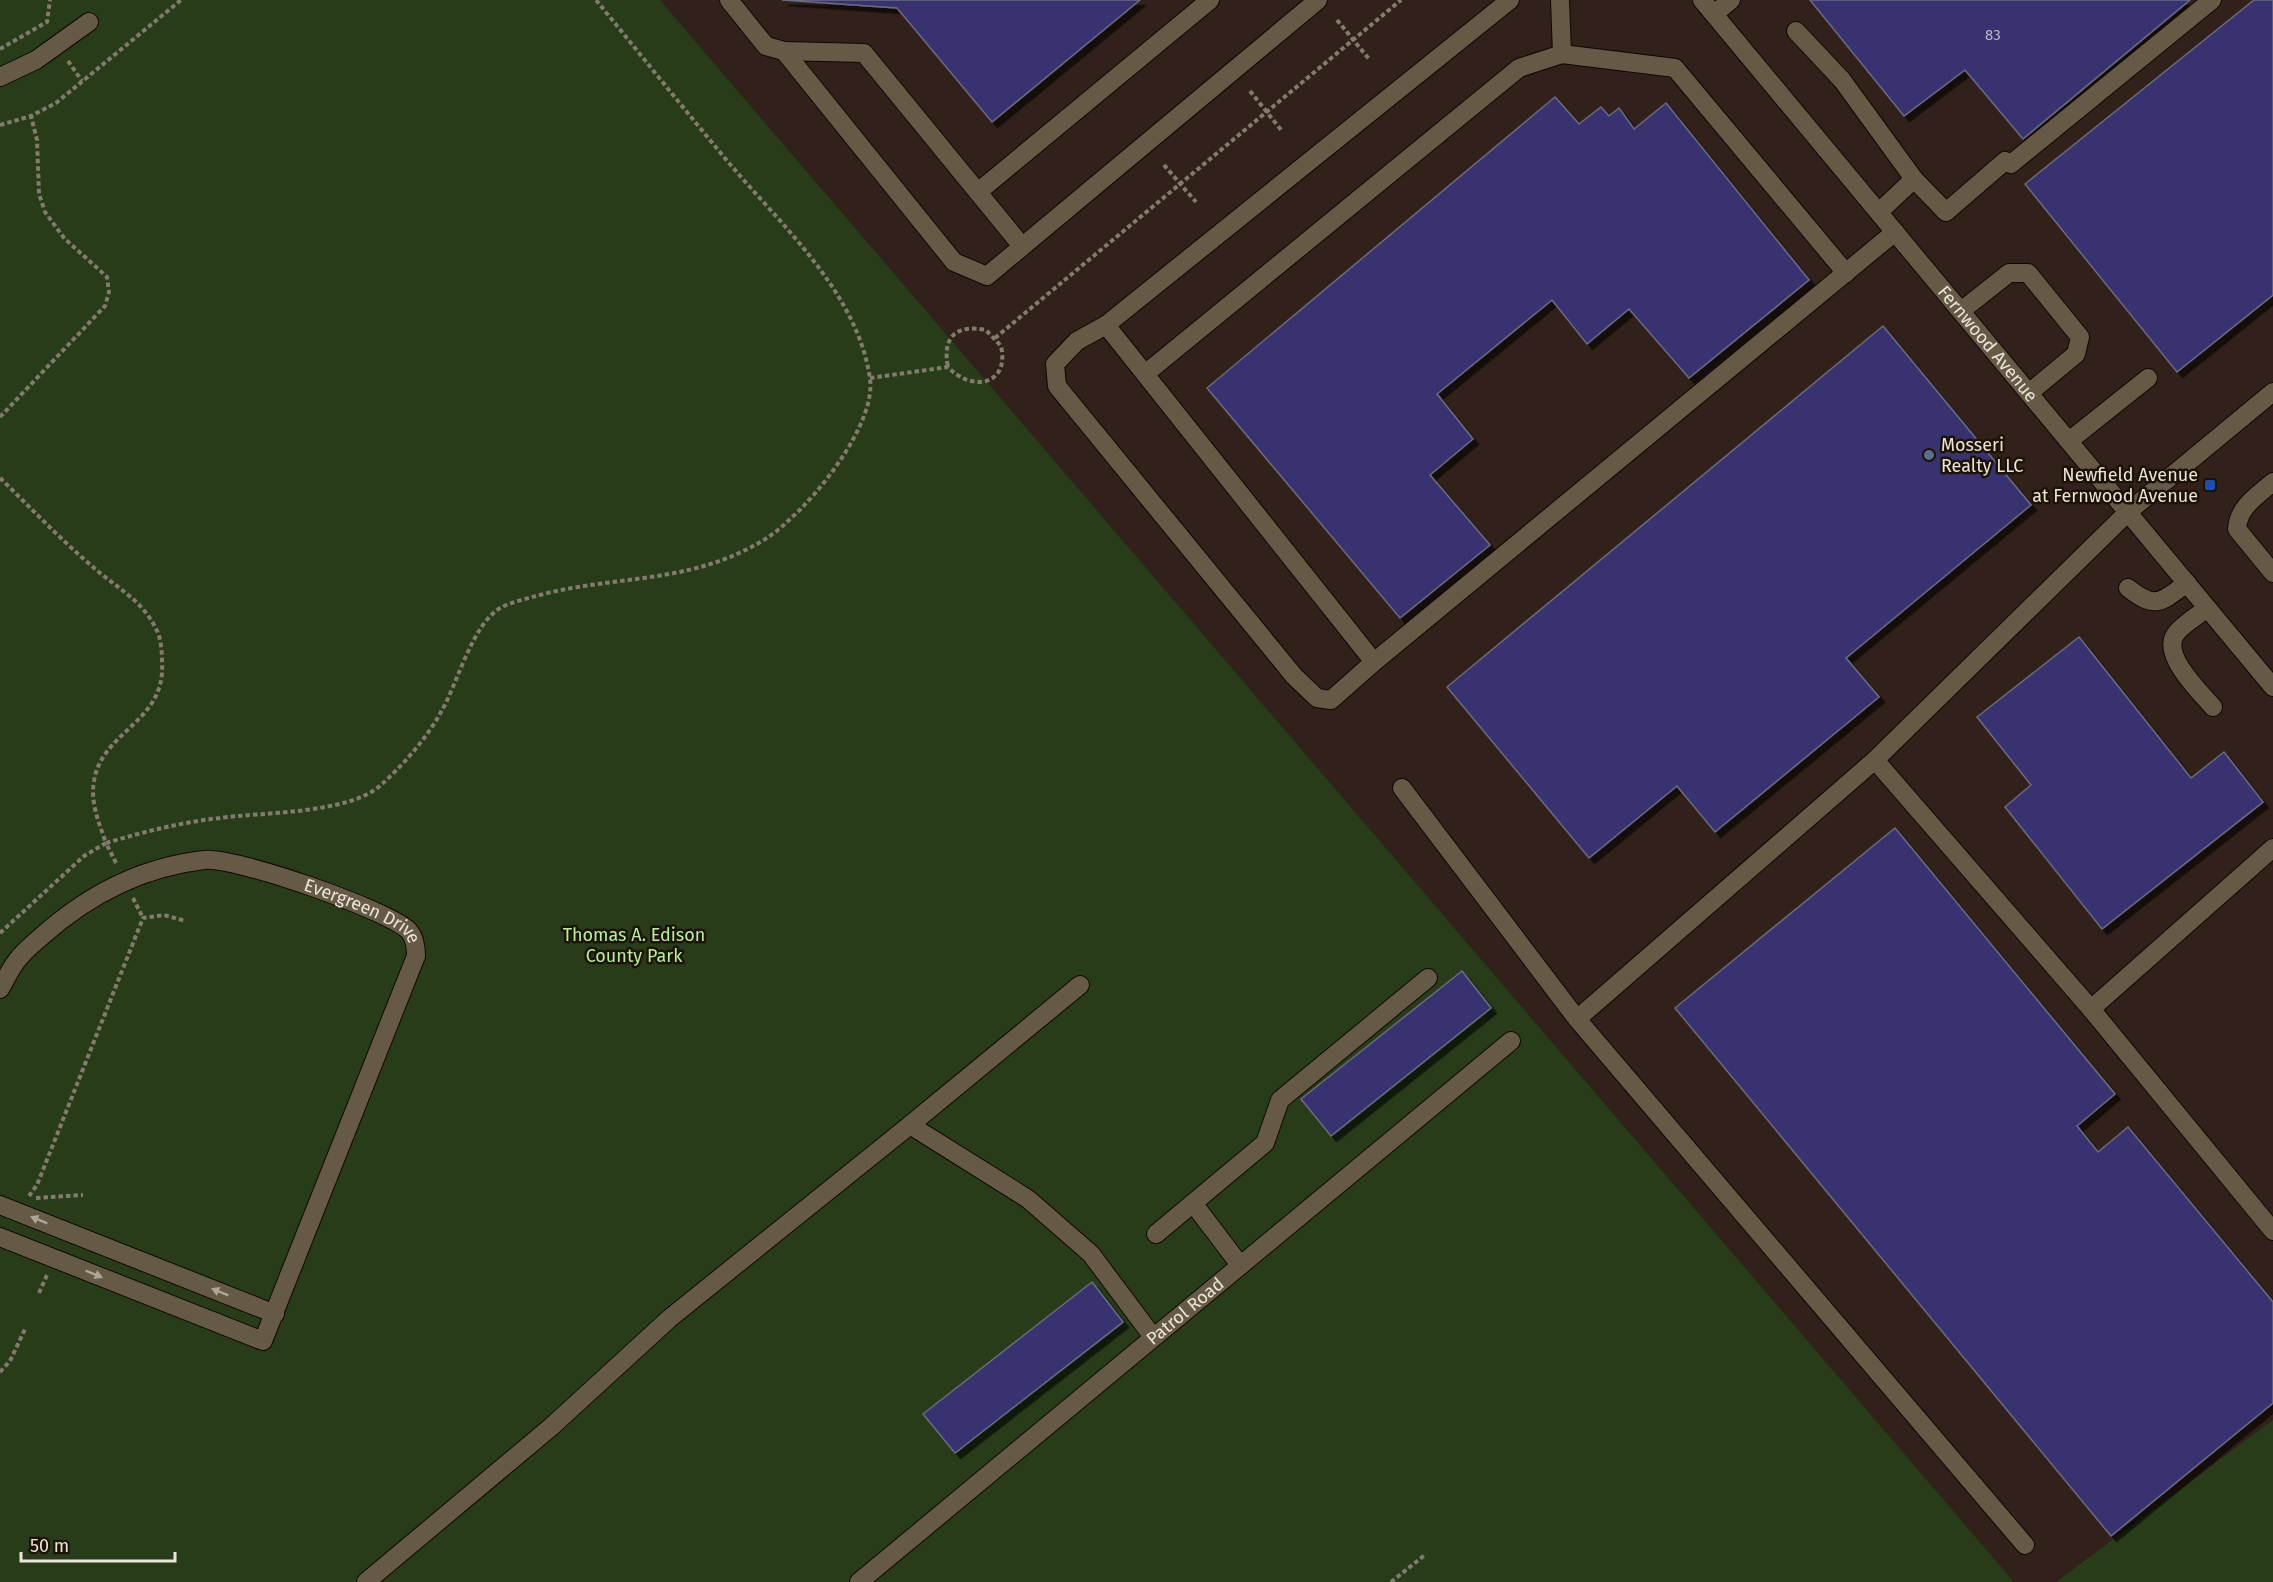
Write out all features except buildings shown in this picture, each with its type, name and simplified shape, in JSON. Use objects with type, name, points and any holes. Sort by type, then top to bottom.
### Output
[{"type":"street","points":[[729,0],[766,46],[784,51],[864,53],[1021,245]]},
{"type":"street","points":[[978,192],[1210,0]]},
{"type":"street","points":[[784,51],[954,262],[987,276],[1021,245],[1318,0]]},
{"type":"street","points":[[1510,0],[1106,325],[1077,341],[1055,364],[1057,386],[1294,676],[1317,698],[1331,700],[1895,232]]},
{"type":"street","points":[[1560,0],[1563,54]]},
{"type":"street","points":[[1708,7],[1731,0]]},
{"type":"street","points":[[1796,31],[1842,80],[1914,179],[1946,212],[2005,161],[2011,164],[2212,0]]},
{"type":"street","name":"Fernwood Avenue","points":[[1708,7],[2273,687]]},
{"type":"street","points":[[0,77],[36,60],[89,22]]},
{"type":"street","points":[[1145,374],[1520,68],[1563,54],[1675,68],[1846,273]]},
{"type":"street","points":[[1879,212],[1914,179]]},
{"type":"street","points":[[1961,311],[2010,273],[2028,273],[2080,337],[2076,354],[2029,393]]},
{"type":"street","points":[[1106,325],[1374,662]]},
{"type":"street","points":[[2068,441],[2148,378]]},
{"type":"street","points":[[1576,1018],[1875,760],[2128,512],[2273,393]]},
{"type":"street","points":[[2273,482],[2250,501],[2237,519],[2237,529],[2273,573]]},
{"type":"street","points":[[2128,588],[2145,602],[2161,602],[2187,584]]},
{"type":"street","points":[[2207,608],[2175,635],[2172,646],[2174,658],[2213,707]]},
{"type":"street","points":[[1875,760],[2091,1010],[2273,1231]]},
{"type":"street","points":[[1402,788],[1576,1018],[2025,1545]]},
{"type":"street","points":[[2091,1010],[2273,848]]},
{"type":"street","name":"Evergreen Drive","points":[[0,989],[19,957],[61,920],[116,883],[165,867],[207,859],[255,868],[391,917],[410,932],[416,945],[416,956],[263,1341],[0,1237]]},
{"type":"street","points":[[1156,1234],[1265,1143],[1280,1100],[1428,978]]},
{"type":"street","points":[[366,1582],[551,1427],[670,1318],[1080,985]]},
{"type":"street","name":"Patrol Road","points":[[859,1582],[1511,1041]]},
{"type":"street","points":[[910,1125],[1028,1199],[1091,1254],[1153,1337]]},
{"type":"street","points":[[1193,1203],[1240,1264]]},
{"type":"street","points":[[0,1204],[275,1314]]},
{"type":"path","points":[[0,49],[47,22],[50,0]]},
{"type":"path","points":[[0,125],[31,116],[56,103],[181,0]]},
{"type":"path","points":[[0,933],[84,856],[106,843],[216,818],[331,806],[360,799],[379,787],[438,717],[487,618],[501,607],[583,585],[682,573],[714,564],[768,538],[791,519],[813,496],[848,446],[866,410],[870,378],[848,317],[818,265],[802,243],[731,165],[596,0]]},
{"type":"path","points":[[995,338],[1401,0]]},
{"type":"path","points":[[1337,20],[1369,59]]},
{"type":"path","points":[[68,61],[82,81]]},
{"type":"path","points":[[1250,91],[1282,131]]},
{"type":"path","points":[[0,417],[105,306],[109,292],[107,278],[64,238],[45,212],[39,194],[37,140],[31,116]]},
{"type":"path","points":[[1164,165],[1196,202]]},
{"type":"path","points":[[962,329],[986,330],[995,338],[1003,356],[1001,368],[995,376],[984,383],[975,383],[956,376],[948,368],[946,346],[953,335],[962,329]]},
{"type":"path","points":[[870,378],[948,368]]},
{"type":"path","points":[[0,478],[93,567],[133,598],[155,627],[161,647],[160,689],[153,705],[109,750],[94,780],[95,808],[106,843],[116,863]]},
{"type":"path","points":[[29,1196],[37,1185],[143,918],[130,892]]},
{"type":"path","points":[[143,918],[164,915],[186,921]]},
{"type":"path","points":[[52,1205],[33,1198],[83,1195]]},
{"type":"path","points":[[39,1293],[50,1268]]},
{"type":"path","points":[[0,1372],[10,1361],[26,1327]]},
{"type":"path","points":[[1391,1582],[1426,1554]]},
{"type":"shaded area","points":[[660,0],[2273,0],[2273,1582],[2014,1582]]},
{"type":"green space","name":"Thomas A. Edison County Park","points":[[0,0],[660,0],[2014,1582],[0,1582]]},
{"type":"green space","points":[[2273,1420],[2273,1582],[2056,1582]]},
{"type":"place","name":"Mosseri Realty LLC","points":[[1929,455]]},
{"type":"place","name":"Newfield Avenue at Fernwood Avenue","points":[[2210,485]]}]
